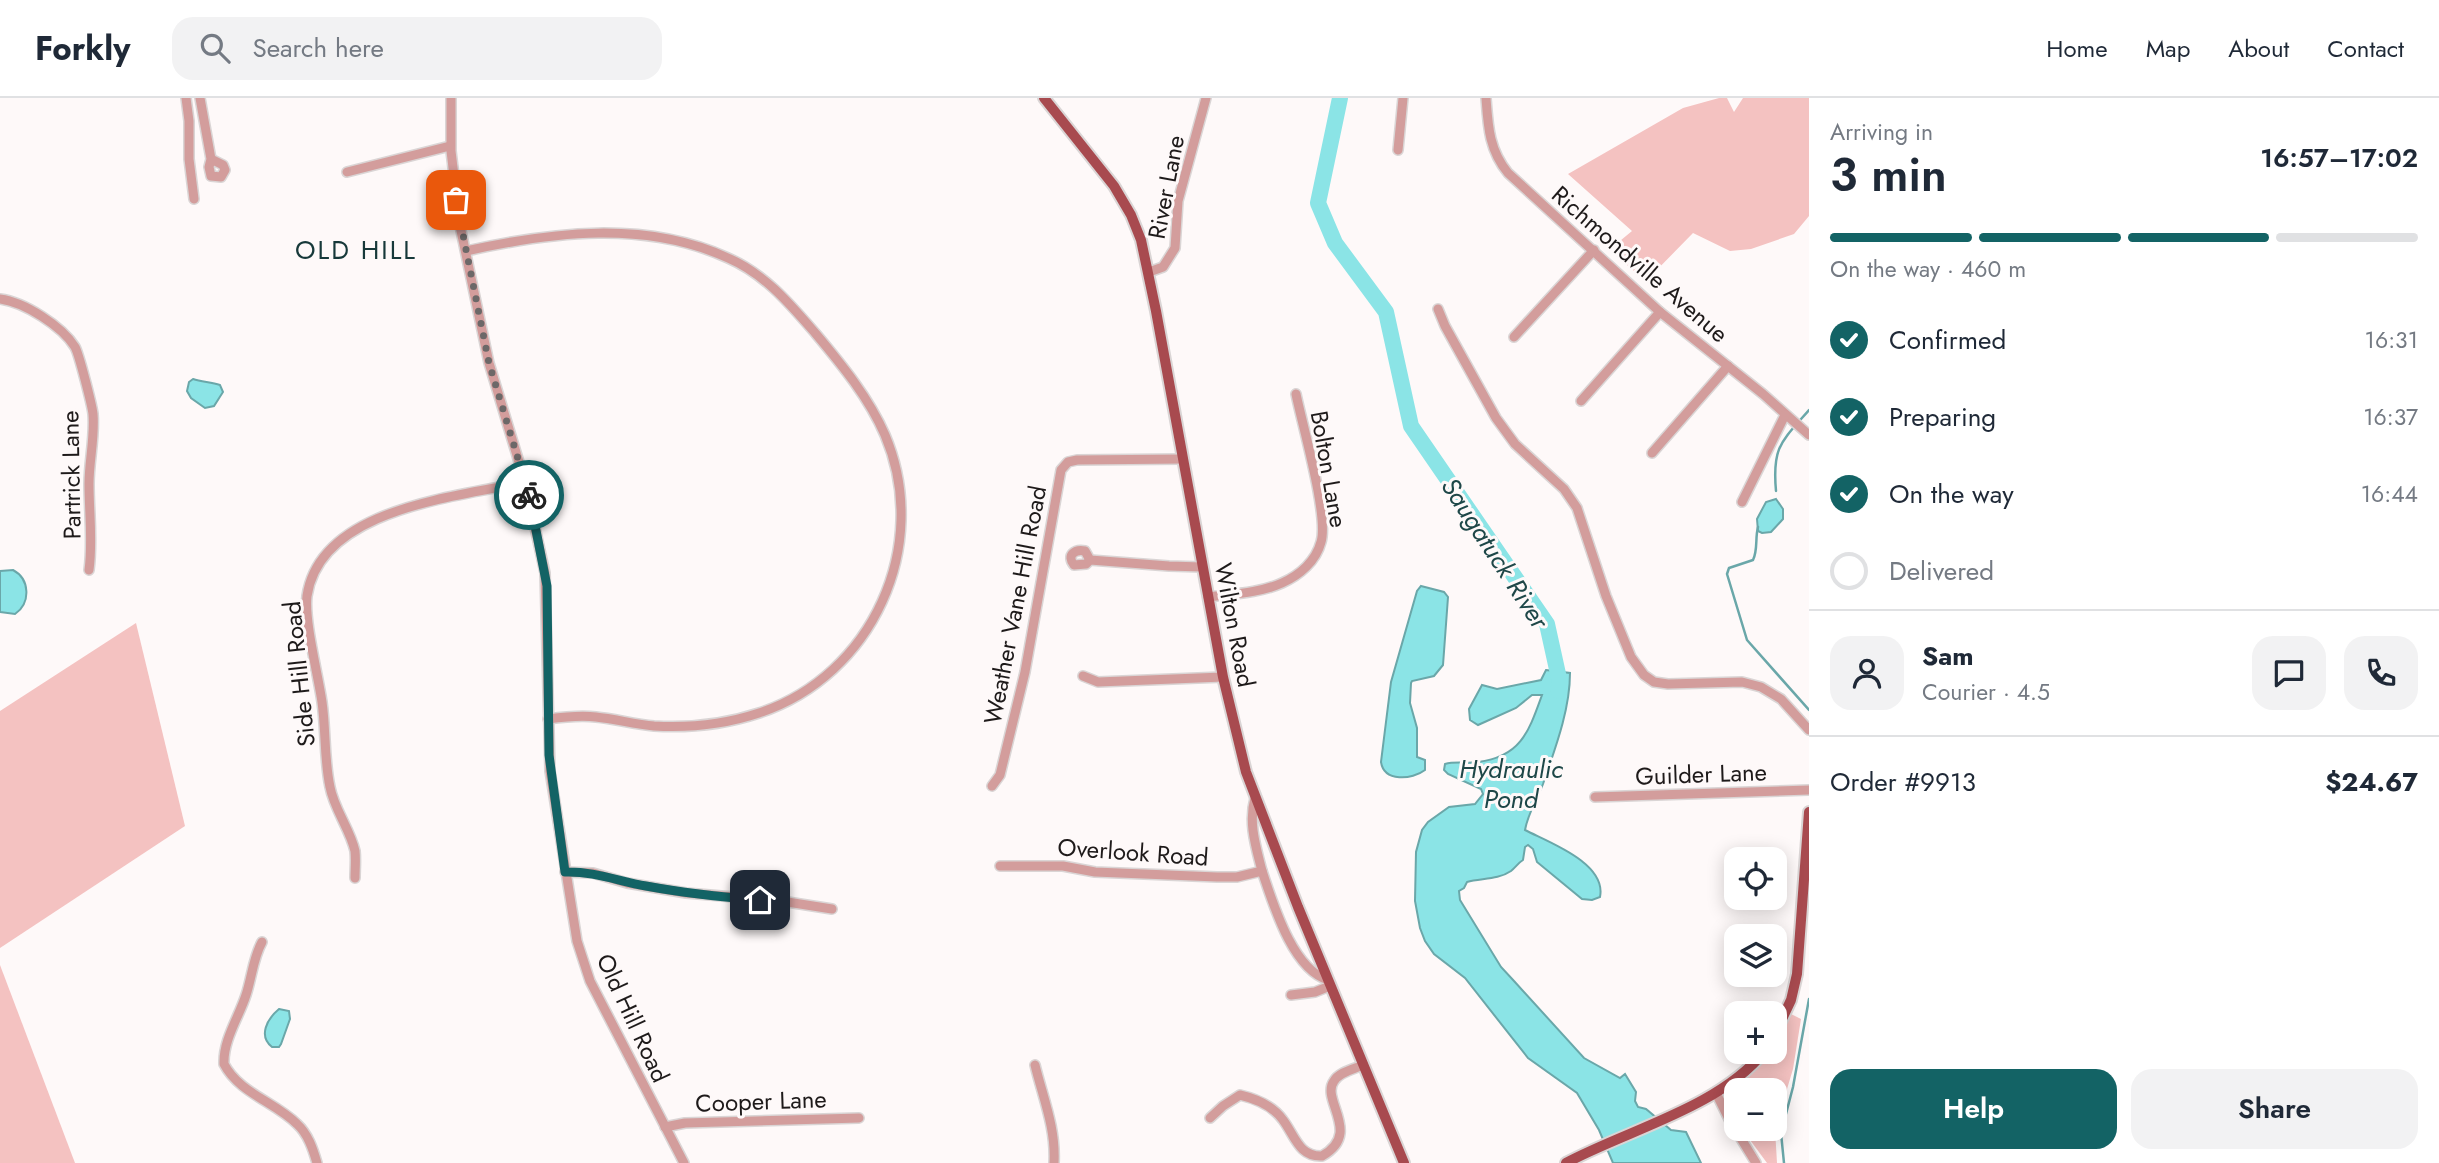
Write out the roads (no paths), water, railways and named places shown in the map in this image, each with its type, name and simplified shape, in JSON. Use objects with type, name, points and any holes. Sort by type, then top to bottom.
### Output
[{"type":"main road","name":"Wilton Road","points":[[1044,98],[1121,197],[1136,226],[1149,272],[1202,567],[1238,742],[1255,798],[1404,1163]]},
{"type":"main road","points":[[1787,1008],[1797,974],[1809,812]]},
{"type":"main road","points":[[1566,1163],[1716,1093],[1753,1064]]},
{"type":"street","points":[[186,98],[194,198]]},
{"type":"street","points":[[201,98],[211,159]]},
{"type":"street","name":"Old Hill Road","points":[[452,98],[450,146],[458,213],[496,388],[525,482],[547,586],[551,783],[576,933],[586,969],[684,1163]]},
{"type":"street","name":"River Lane","points":[[1149,272],[1163,267],[1175,248],[1180,191],[1206,98]]},
{"type":"street","points":[[1398,150],[1403,98]]},
{"type":"street","name":"Richmondville Avenue","points":[[1486,98],[1492,145],[1500,163],[1660,312],[1809,435]]},
{"type":"street","points":[[346,172],[450,146]]},
{"type":"street","points":[[466,251],[537,237],[597,232],[680,241],[711,250],[743,265],[784,298],[828,348],[868,402],[885,436],[899,489],[898,539],[891,581],[875,619],[859,642],[831,673],[808,691],[759,713],[722,722],[664,726],[595,717],[548,719]]},
{"type":"street","points":[[1514,337],[1594,250]]},
{"type":"street","name":"Partrick Lane","points":[[0,299],[19,303],[35,311],[69,339],[78,352],[93,413],[89,483],[92,552],[89,570]]},
{"type":"street","points":[[1438,309],[1496,418],[1515,444],[1564,489],[1577,508],[1606,596],[1636,666],[1654,681],[1668,684],[1742,682],[1761,687],[1781,699],[1809,730]]},
{"type":"street","points":[[1581,401],[1660,312]]},
{"type":"street","points":[[1652,453],[1728,366]]},
{"type":"street","name":"Bolton Lane","points":[[1208,597],[1268,588],[1289,580],[1310,563],[1321,542],[1322,514],[1296,394]]},
{"type":"street","points":[[1742,502],[1793,421]]},
{"type":"street","name":"Weather Vane Hill Road","points":[[992,786],[1000,775],[1023,684],[1061,470],[1068,462],[1077,460],[1183,459]]},
{"type":"street","name":"Side Hill Road","points":[[355,878],[354,849],[329,782],[323,710],[307,605],[313,575],[337,542],[375,520],[418,506],[525,482]]},
{"type":"street","points":[[1090,560],[1202,567]]},
{"type":"street","points":[[1083,676],[1098,682],[1223,677]]},
{"type":"street","name":"Guilder Lane","points":[[1595,797],[1809,790]]},
{"type":"street","points":[[1255,798],[1251,812],[1252,828],[1274,909],[1293,945],[1315,974],[1329,983],[1315,992],[1292,995]]},
{"type":"street","name":"Overlook Road","points":[[1000,866],[1052,865],[1094,872],[1217,877],[1237,877],[1262,871]]},
{"type":"street","points":[[565,872],[593,873],[627,883],[686,893],[781,901],[832,909]]},
{"type":"street","points":[[262,942],[254,958],[247,994],[226,1047],[224,1064],[243,1086],[298,1125],[309,1141],[317,1163]]},
{"type":"street","points":[[1035,1065],[1051,1120],[1054,1163]]},
{"type":"street","points":[[1210,1118],[1240,1095],[1257,1099],[1284,1120],[1302,1149],[1309,1154],[1322,1156],[1333,1148],[1340,1131],[1331,1090],[1332,1083],[1338,1076],[1363,1065]]},
{"type":"street","points":[[1716,1093],[1756,1163]]},
{"type":"street","name":"Cooper Lane","points":[[665,1127],[683,1123],[859,1118]]},
{"type":"water","points":[[193,379],[220,385],[223,392],[214,406],[205,408],[191,398],[187,391],[189,382]]},
{"type":"water","points":[[1776,499],[1783,509],[1783,519],[1771,532],[1762,533],[1758,531],[1757,519],[1766,502]]},
{"type":"water","points":[[13,570],[23,579],[26,591],[24,604],[15,614],[0,612],[0,571]]},
{"type":"water","points":[[1421,586],[1444,592],[1448,597],[1443,665],[1434,676],[1411,683],[1410,703],[1417,728],[1417,757],[1425,760],[1425,770],[1413,776],[1399,777],[1387,773],[1381,762],[1391,682],[1417,591]]},
{"type":"water","name":"Hydraulic Pond","points":[[1546,670],[1570,673],[1569,687],[1557,743],[1525,830],[1574,855],[1585,864],[1600,885],[1600,897],[1582,899],[1537,862],[1533,849],[1528,845],[1525,847],[1523,860],[1511,871],[1467,882],[1459,891],[1460,900],[1501,967],[1584,1058],[1620,1078],[1625,1074],[1636,1092],[1635,1101],[1638,1107],[1646,1109],[1671,1130],[1686,1132],[1701,1163],[1613,1163],[1599,1130],[1577,1093],[1528,1058],[1465,978],[1434,954],[1420,928],[1415,901],[1416,852],[1422,830],[1428,822],[1449,807],[1475,804],[1483,794],[1481,789],[1448,774],[1444,770],[1445,764],[1493,759],[1514,748],[1533,720],[1542,695],[1532,695],[1516,708],[1478,725],[1470,720],[1469,709],[1482,685],[1497,689],[1541,680]]},
{"type":"water","points":[[279,1009],[289,1011],[290,1019],[281,1044],[279,1047],[272,1047],[265,1038],[265,1033],[271,1018]]},
{"type":"waterway","name":"Saugatuck River","points":[[1340,98],[1318,203],[1335,243],[1386,312],[1411,426],[1547,624],[1560,683],[1558,691]]},
{"type":"waterway","points":[[1776,491],[1776,464],[1780,446],[1809,410]]},
{"type":"waterway","points":[[1758,527],[1753,560],[1729,568],[1727,574],[1747,640],[1809,710]]},
{"type":"waterway","points":[[1784,1163],[1781,1133],[1793,1087],[1809,999]]},
{"type":"district","name":"OLD HILL","points":[[356,250]]}]
